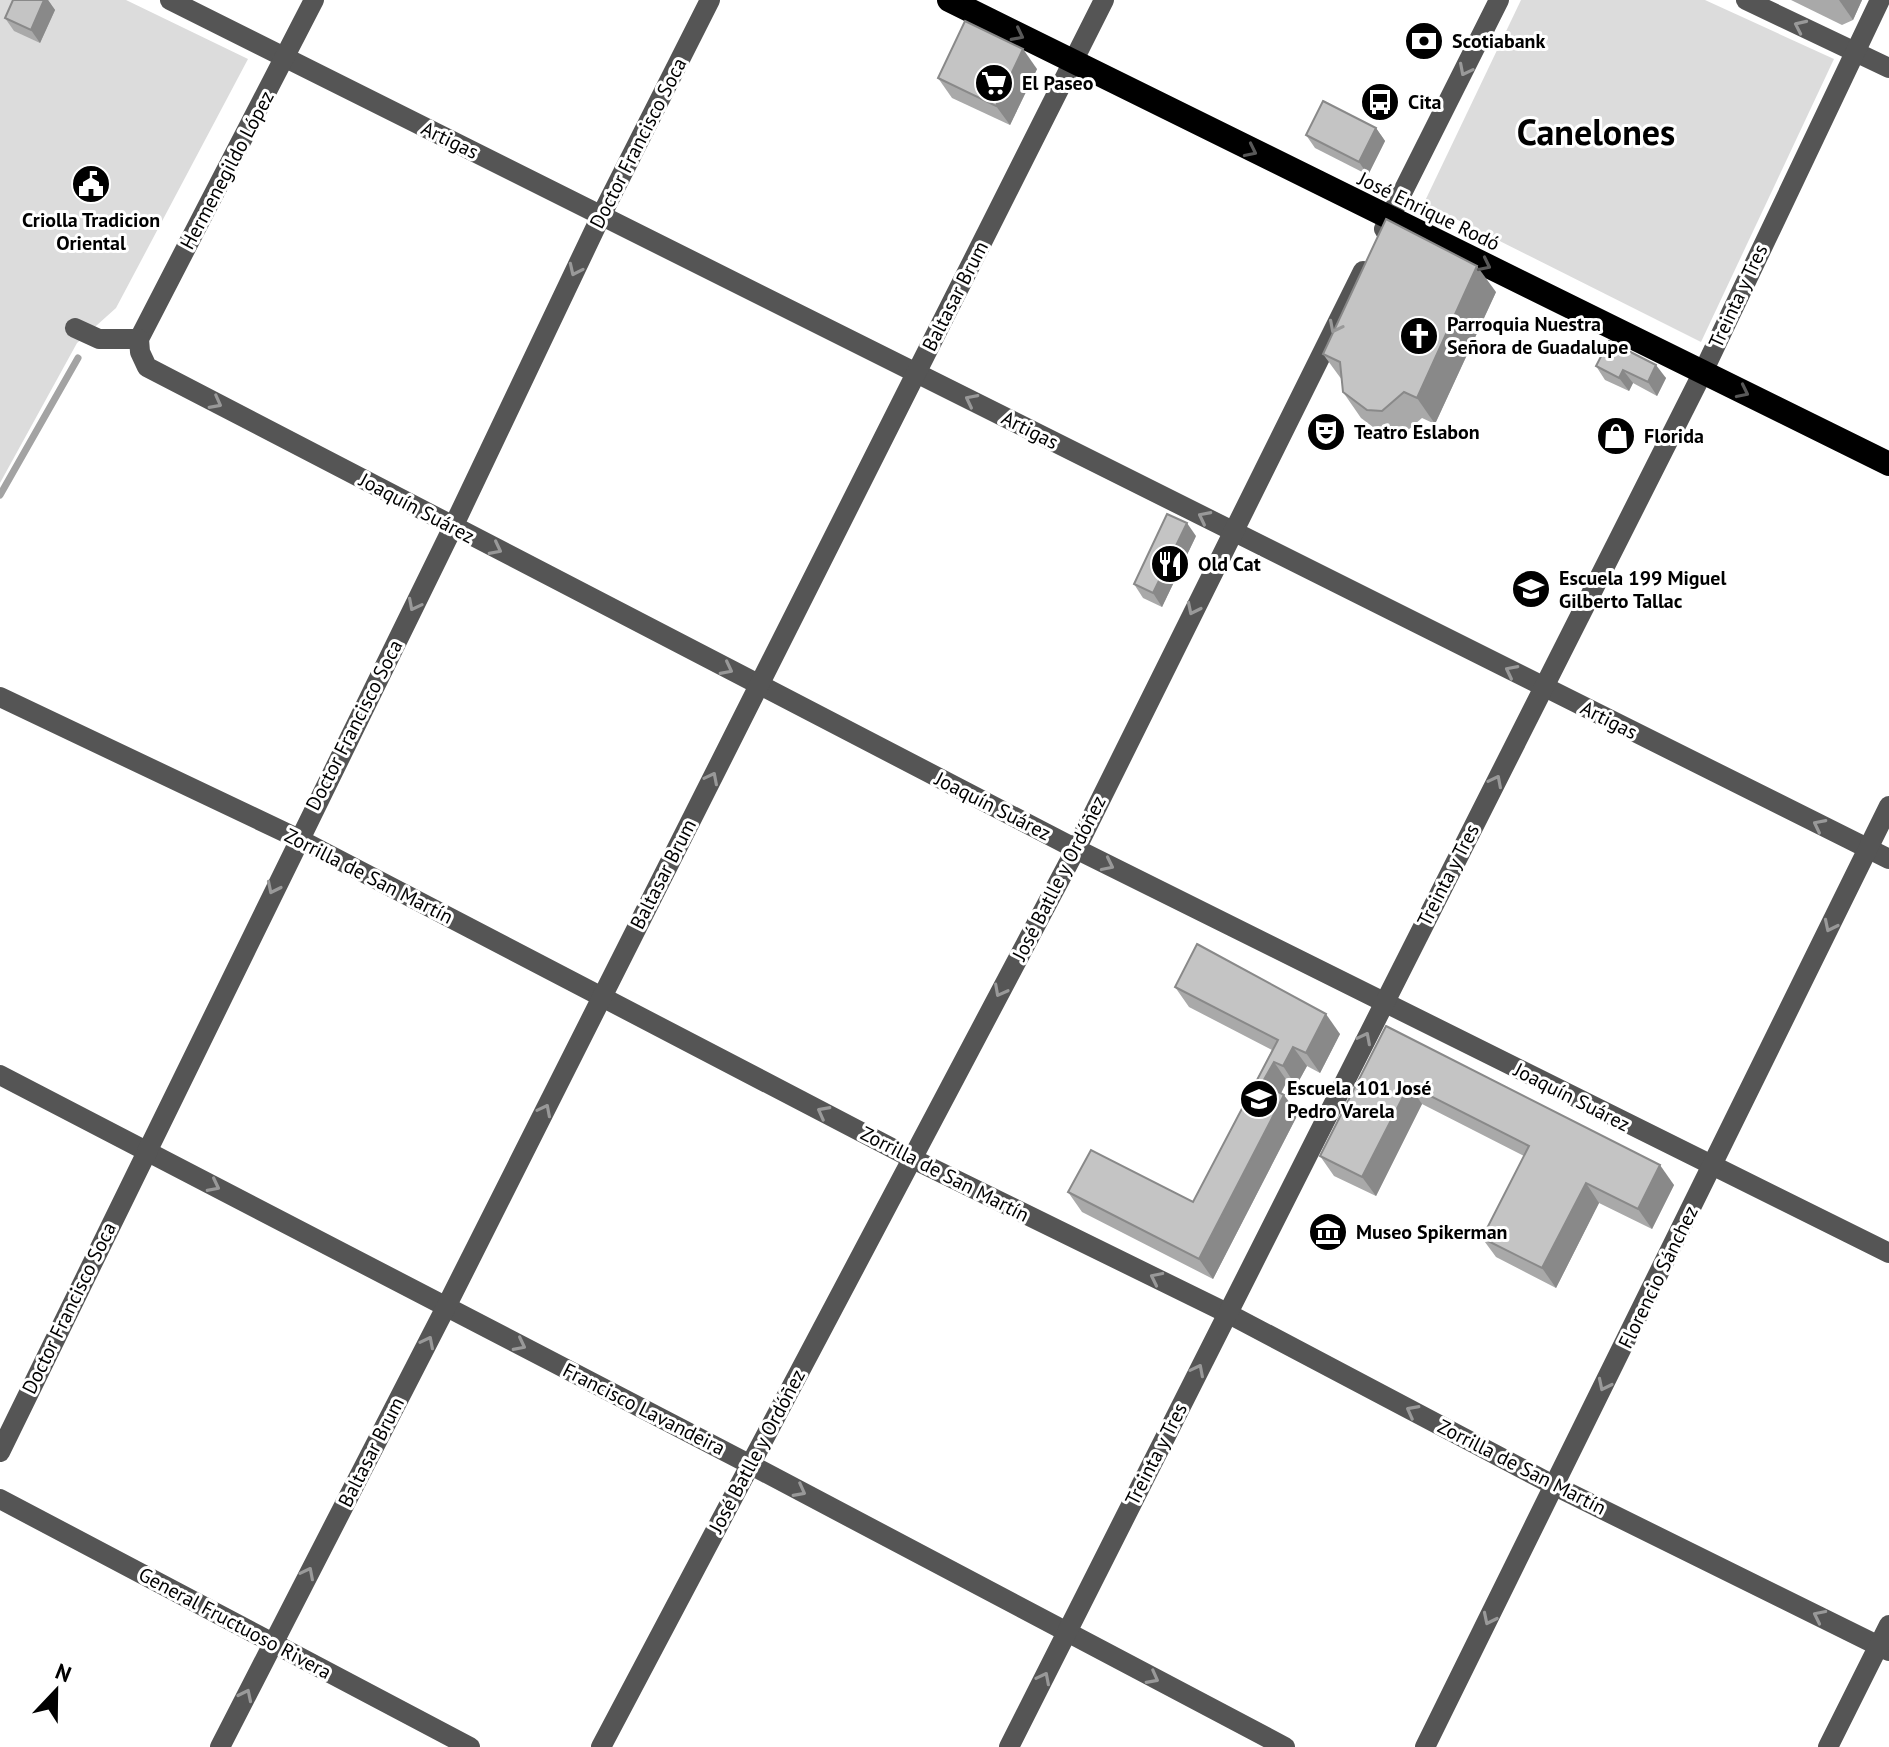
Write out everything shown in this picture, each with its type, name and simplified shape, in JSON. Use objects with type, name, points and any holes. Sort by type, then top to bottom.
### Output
[{"type":"highway","name":"José Enrique Rodó","points":[[949,0],[1889,464]]},
{"type":"street","name":"Artigas","points":[[170,0],[1889,859]]},
{"type":"street","name":"Hermenegildo López","points":[[139,339],[314,0]]},
{"type":"street","name":"Doctor Francisco Soca","points":[[0,1452],[297,838],[453,527],[602,214],[710,0]]},
{"type":"street","name":"Baltasar Brum","points":[[220,1747],[446,1307],[1104,0]]},
{"type":"street","name":"José Batlle y Ordóñez","points":[[601,1747],[1076,849],[1231,531],[1499,0]]},
{"type":"street","points":[[1746,0],[1889,68]]},
{"type":"street","name":"Treinta y Tres","points":[[1009,1747],[1703,372],[1880,0]]},
{"type":"street","points":[[75,328],[99,339],[139,339]]},
{"type":"street","name":"Joaquín Suárez","points":[[139,339],[140,352],[147,367],[453,527],[1076,849],[1889,1253]]},
{"type":"street","name":"Zorrilla de San Martín","points":[[0,697],[297,838],[911,1158],[1227,1313],[1555,1486],[1884,1648]]},
{"type":"street","name":"Florencio Sánchez","points":[[1425,1747],[1889,806]]},
{"type":"street","name":"Francisco Lavandeira","points":[[0,1075],[751,1465],[1285,1747]]},
{"type":"street","name":"General Fructuoso Rivera","points":[[0,1499],[470,1747]]},
{"type":"street","points":[[1828,1747],[1884,1648],[1889,1625]]},
{"type":"shaded area","name":"Criolla Tradicion Oriental","points":[[0,0],[126,0],[248,59],[116,308],[77,343],[0,483]]},
{"type":"shaded area","points":[[1521,0],[1705,0],[1834,59],[1701,342],[1424,203]]},
{"type":"building","points":[[13,0],[44,0],[31,30],[5,18]]},
{"type":"building","points":[[965,21],[1023,49],[996,106],[938,78]]},
{"type":"building","points":[[1323,101],[1376,128],[1359,162],[1306,135]]},
{"type":"building","name":"Parroquia Nuestra Señora de Guadalupe","points":[[1386,219],[1477,266],[1417,398],[1404,392],[1382,411],[1367,410],[1343,392],[1340,362],[1323,354]]},
{"type":"building","points":[[1609,341],[1656,365],[1648,382],[1623,370],[1619,378],[1596,366]]},
{"type":"building","points":[[1167,514],[1187,523],[1153,593],[1134,584]]},
{"type":"building","points":[[1197,944],[1326,1014],[1306,1053],[1293,1047],[1283,1066],[1274,1062],[1262,1083],[1284,1095],[1199,1259],[1068,1192],[1091,1150],[1193,1202],[1278,1040],[1175,987]]},
{"type":"building","points":[[1386,1026],[1660,1165],[1638,1209],[1586,1183],[1542,1268],[1482,1238],[1529,1146],[1409,1085],[1362,1177],[1320,1156]]},
{"type":"waterway","points":[[0,495],[78,358]]},
{"type":"place","name":"Scotiabank","points":[[1424,41]]},
{"type":"place","name":"El Paseo","points":[[994,83]]},
{"type":"place","name":"Cita","points":[[1380,102]]},
{"type":"place","name":"Criolla Tradicion Oriental","points":[[91,184]]},
{"type":"place","name":"Parroquia Nuestra Señora de Guadalupe","points":[[1419,336]]},
{"type":"place","name":"Teatro Eslabon","points":[[1326,432]]},
{"type":"place","name":"Florida","points":[[1616,436]]},
{"type":"place","name":"Old Cat","points":[[1170,564]]},
{"type":"place","name":"Escuela 199 Miguel Gilberto Tallac","points":[[1531,589]]},
{"type":"place","name":"Escuela 101 José Pedro Varela","points":[[1259,1099]]},
{"type":"place","name":"Museo Spikerman","points":[[1328,1232]]},
{"type":"district","name":"Canelones","points":[[1596,131]]}]
